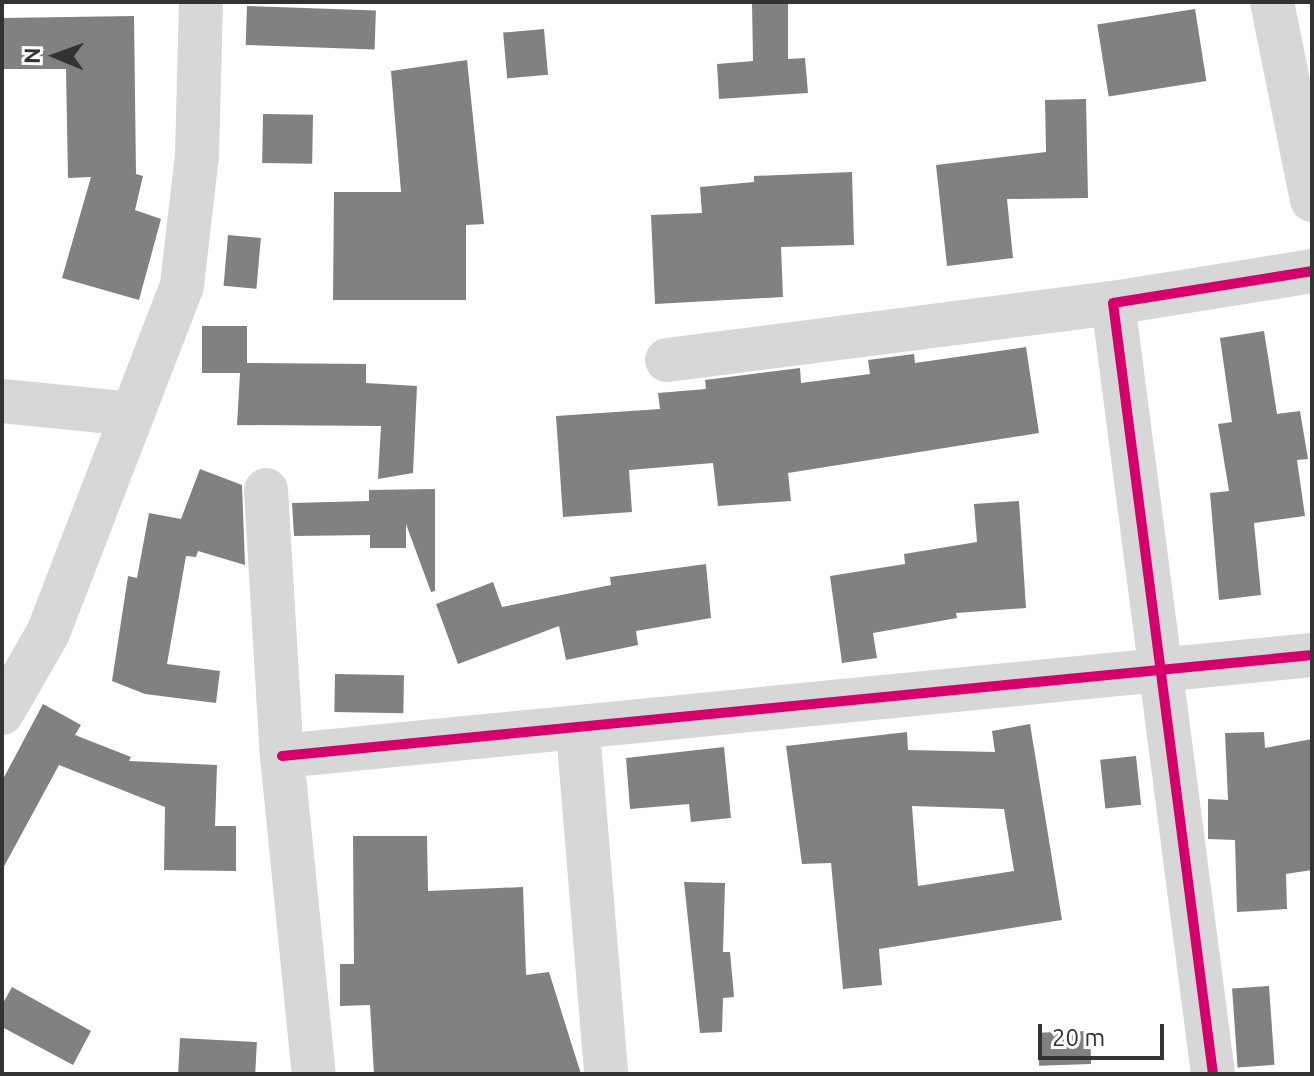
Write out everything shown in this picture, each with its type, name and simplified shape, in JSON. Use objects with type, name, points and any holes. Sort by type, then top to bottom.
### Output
[{"type":"street","points":[[2,713],[48,633],[182,285],[197,156],[201,2]]},
{"type":"street","points":[[1272,2],[1312,200]]},
{"type":"street","points":[[667,360],[1113,303],[1312,271]]},
{"type":"street","points":[[1113,303],[1213,1074]]},
{"type":"street","points":[[2,401],[132,414]]},
{"type":"street","points":[[266,490],[282,756],[314,1074]]},
{"type":"street","points":[[282,756],[578,731],[1312,655]]},
{"type":"street","points":[[578,731],[606,1074]]},
{"type":"building","points":[[752,2],[788,2],[788,59],[805,58],[808,93],[719,99],[717,64],[753,61]]},
{"type":"building","points":[[247,6],[376,11],[375,49],[246,45]]},
{"type":"building","points":[[1195,9],[1206,81],[1109,97],[1097,24]]},
{"type":"building","points":[[134,16],[136,174],[143,176],[135,210],[161,219],[139,300],[62,278],[91,177],[68,178],[66,69],[2,69],[2,18]]},
{"type":"building","points":[[544,29],[548,75],[507,78],[503,33]]},
{"type":"building","points":[[467,60],[484,224],[466,225],[466,300],[333,300],[334,192],[401,192],[391,71]]},
{"type":"building","points":[[1086,99],[1088,198],[1007,199],[1013,258],[947,266],[936,165],[1046,152],[1045,100]]},
{"type":"building","points":[[263,114],[313,115],[312,164],[262,163]]},
{"type":"building","points":[[852,172],[854,245],[781,247],[783,297],[655,304],[651,215],[702,213],[700,187],[754,182],[754,176]]},
{"type":"building","points":[[228,235],[261,238],[256,289],[224,286]]},
{"type":"building","points":[[202,326],[247,326],[247,363],[366,364],[366,383],[417,386],[413,473],[378,479],[381,426],[237,425],[240,373],[202,373]]},
{"type":"building","points":[[1264,331],[1277,414],[1300,411],[1308,459],[1297,460],[1305,516],[1254,523],[1261,595],[1219,600],[1210,493],[1229,491],[1218,424],[1232,422],[1220,338]]},
{"type":"building","points":[[1026,347],[1039,433],[788,473],[791,501],[718,506],[713,463],[629,470],[632,512],[563,517],[556,416],[660,409],[658,393],[706,389],[705,380],[800,368],[801,383],[870,374],[868,360],[914,354],[915,363]]},
{"type":"building","points":[[200,469],[242,485],[245,565],[198,551],[196,557],[186,556],[167,664],[220,671],[216,703],[145,694],[112,681],[128,576],[137,578],[149,513],[181,519]]},
{"type":"building","points":[[435,489],[435,591],[431,592],[406,524],[406,548],[370,548],[370,535],[294,536],[292,503],[369,501],[369,490]]},
{"type":"building","points":[[1019,501],[1026,608],[956,613],[957,618],[873,633],[877,658],[842,663],[830,576],[905,564],[904,554],[977,542],[974,504]]},
{"type":"building","points":[[706,564],[711,618],[636,631],[638,645],[566,660],[559,626],[458,664],[436,604],[493,582],[502,607],[611,585],[610,577]]},
{"type":"building","points":[[335,674],[404,675],[403,713],[334,712]]},
{"type":"building","points":[[43,704],[81,725],[75,735],[131,757],[129,761],[217,765],[215,826],[236,826],[236,871],[164,870],[165,807],[59,765],[2,870],[2,781]]},
{"type":"building","points":[[1030,724],[1062,920],[879,949],[882,985],[843,989],[831,863],[802,864],[786,746],[907,732],[908,750],[995,752],[992,731]],"holes":[[[912,806],[1004,809],[1014,871],[918,886]]]},
{"type":"building","points":[[1264,732],[1265,748],[1312,739],[1312,870],[1286,874],[1287,909],[1237,912],[1235,840],[1208,839],[1208,799],[1228,800],[1225,733]]},
{"type":"building","points":[[724,747],[731,818],[691,822],[689,804],[630,809],[626,758]]},
{"type":"building","points":[[1136,756],[1141,805],[1105,808],[1100,760]]},
{"type":"building","points":[[353,836],[427,836],[428,891],[523,887],[526,975],[549,972],[581,1074],[374,1074],[370,1005],[340,1006],[340,964],[354,964]]},
{"type":"building","points":[[684,882],[725,883],[723,952],[730,952],[734,997],[723,998],[722,1032],[700,1033]]},
{"type":"building","points":[[1269,986],[1275,1065],[1238,1067],[1232,989]]},
{"type":"building","points":[[12,987],[91,1031],[73,1065],[2,1027],[2,1005]]},
{"type":"building","points":[[1090,1031],[1091,1064],[1039,1066],[1038,1033]]},
{"type":"building","points":[[180,1038],[257,1042],[255,1074],[178,1074]]},
{"type":"cycle path","points":[[1213,1074],[1113,303],[1312,271]]},
{"type":"cycle path","points":[[282,756],[1312,655]]}]
